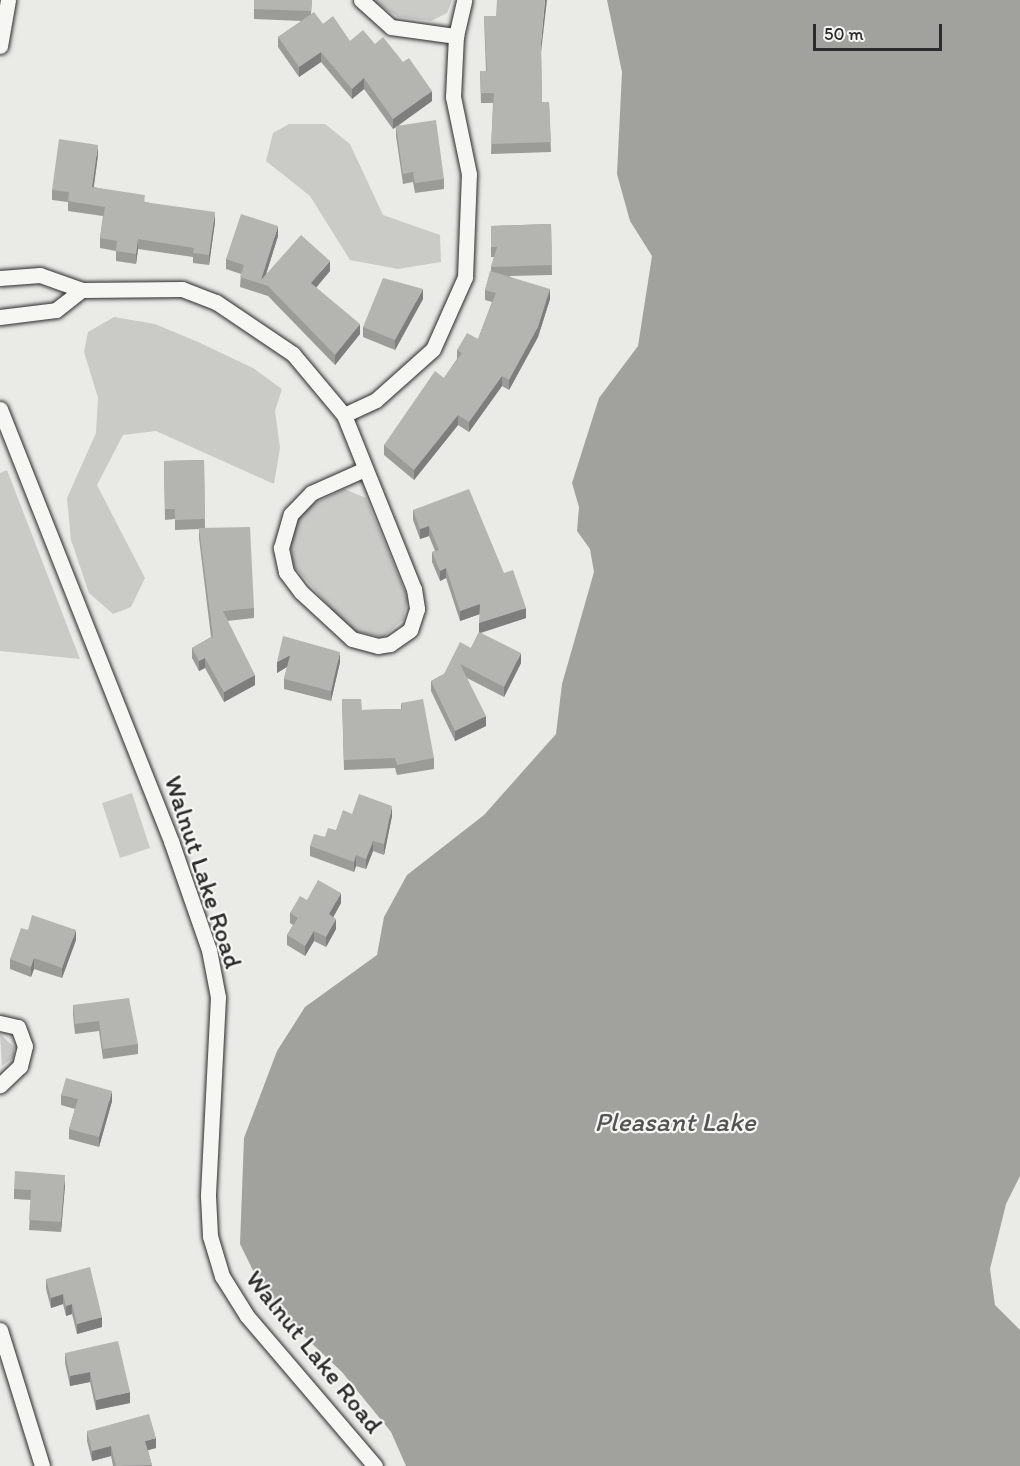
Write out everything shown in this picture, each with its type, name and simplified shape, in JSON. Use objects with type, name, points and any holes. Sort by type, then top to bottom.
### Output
[{"type":"street","points":[[0,46],[8,0]]},
{"type":"street","points":[[361,0],[391,27],[456,36]]},
{"type":"street","points":[[344,415],[376,400],[433,349],[465,277],[469,174],[453,97],[456,36],[464,0]]},
{"type":"street","points":[[0,278],[40,275],[82,290],[150,286],[216,302],[293,354],[344,415],[410,579],[417,609],[410,630],[390,644],[378,645],[352,639],[336,627],[291,579],[282,554],[284,528],[300,503],[365,469]]},
{"type":"street","points":[[0,316],[56,310],[82,290]]},
{"type":"street","name":"Walnut Lake Road","points":[[0,409],[171,841],[208,950],[218,998],[208,1196],[210,1236],[222,1276],[248,1316],[375,1466]]},
{"type":"street","points":[[0,1023],[18,1027],[25,1046],[20,1066],[0,1085]]},
{"type":"street","points":[[0,1330],[42,1466]]},
{"type":"shaded area","points":[[372,0],[452,0],[447,13],[431,21],[398,17]]},
{"type":"shaded area","points":[[289,124],[325,124],[350,144],[383,215],[440,235],[441,262],[398,269],[350,260],[310,196],[266,161],[273,133]]},
{"type":"shaded area","points":[[114,317],[155,324],[198,342],[253,368],[282,389],[275,411],[280,448],[274,484],[156,431],[123,435],[97,485],[145,578],[131,607],[113,614],[89,593],[71,540],[67,498],[96,433],[98,398],[84,352],[88,332]]},
{"type":"shaded area","points":[[7,470],[80,659],[0,651],[0,473]]},
{"type":"shaded area","points":[[344,489],[366,498],[408,599],[403,620],[383,637],[350,630],[293,565],[290,540],[299,517],[309,506]]},
{"type":"shaded area","points":[[132,793],[150,848],[120,858],[102,803]]},
{"type":"shaded area","points":[[0,1034],[14,1047],[14,1057],[2,1066]]},
{"type":"water","name":"Pleasant Lake","points":[[607,0],[1020,0],[1020,1176],[1006,1204],[990,1269],[995,1305],[1020,1330],[1020,1466],[406,1466],[391,1432],[342,1372],[269,1303],[240,1244],[244,1138],[277,1051],[305,1007],[377,955],[384,917],[407,875],[484,815],[556,734],[562,684],[594,572],[590,549],[577,531],[579,507],[572,483],[599,398],[638,346],[652,256],[630,221],[617,174],[622,72]]},
{"type":"building","points":[[254,0],[312,0],[311,11],[254,9]]},
{"type":"building","points":[[497,0],[545,0],[541,42],[542,102],[549,102],[551,142],[491,144],[494,93],[481,93],[480,71],[487,71],[484,16],[496,16]]},
{"type":"building","points":[[314,12],[323,24],[333,16],[350,41],[363,30],[375,44],[383,37],[403,62],[409,58],[432,91],[393,119],[364,78],[352,89],[321,52],[299,67],[278,37]]},
{"type":"building","points":[[436,120],[444,179],[415,183],[413,172],[403,174],[396,126]]},
{"type":"building","points":[[59,139],[98,145],[92,187],[145,195],[144,202],[215,212],[209,255],[193,253],[194,248],[138,239],[136,254],[116,251],[117,241],[100,238],[105,207],[68,201],[69,192],[52,190]]},
{"type":"building","points":[[241,214],[278,226],[261,280],[301,235],[330,261],[311,283],[360,324],[335,355],[268,286],[240,277],[244,265],[226,259]]},
{"type":"building","points":[[551,224],[552,265],[491,267],[497,247],[491,247],[491,226]]},
{"type":"building","points":[[490,271],[550,289],[538,327],[509,380],[502,376],[469,422],[458,415],[414,470],[384,445],[435,371],[444,378],[462,353],[457,350],[467,333],[478,339],[496,293],[485,290]]},
{"type":"building","points":[[383,278],[423,289],[395,340],[363,327]]},
{"type":"building","points":[[204,460],[205,519],[175,520],[175,509],[165,509],[164,461]]},
{"type":"building","points":[[469,489],[504,573],[513,570],[526,608],[479,623],[480,604],[460,611],[446,568],[440,571],[432,552],[439,550],[429,526],[420,529],[413,510]]},
{"type":"building","points":[[250,527],[254,608],[223,611],[255,675],[224,692],[205,658],[199,661],[192,648],[213,636],[199,528]]},
{"type":"building","points":[[479,632],[521,653],[504,687],[460,664],[486,716],[455,731],[431,681],[444,674],[460,642],[471,648]]},
{"type":"building","points":[[283,636],[340,652],[331,691],[284,679],[290,655],[277,662]]},
{"type":"building","points":[[342,699],[361,699],[362,710],[402,709],[401,703],[423,699],[434,758],[397,765],[395,758],[344,760]]},
{"type":"building","points":[[359,794],[392,806],[384,844],[373,841],[366,859],[356,855],[354,862],[310,846],[314,834],[325,837],[328,828],[336,830],[343,810],[352,814]]},
{"type":"building","points":[[318,880],[341,893],[329,914],[336,919],[326,937],[314,931],[305,946],[287,935],[298,918],[290,913],[300,896],[307,900]]},
{"type":"building","points":[[32,915],[76,930],[62,968],[34,958],[31,967],[10,959],[21,928],[28,930]]},
{"type":"building","points":[[129,998],[138,1044],[103,1049],[99,1021],[75,1024],[73,1005]]},
{"type":"building","points":[[66,1078],[112,1091],[99,1137],[69,1129],[78,1099],[61,1095]]},
{"type":"building","points":[[15,1171],[65,1175],[61,1222],[29,1220],[31,1190],[14,1189]]},
{"type":"building","points":[[90,1267],[102,1317],[77,1324],[72,1304],[66,1306],[63,1294],[51,1298],[46,1279]]},
{"type":"building","points":[[118,1341],[130,1392],[96,1400],[90,1372],[70,1376],[65,1353]]},
{"type":"building","points":[[149,1414],[156,1438],[145,1441],[152,1465],[116,1466],[111,1446],[92,1451],[87,1431]]}]
